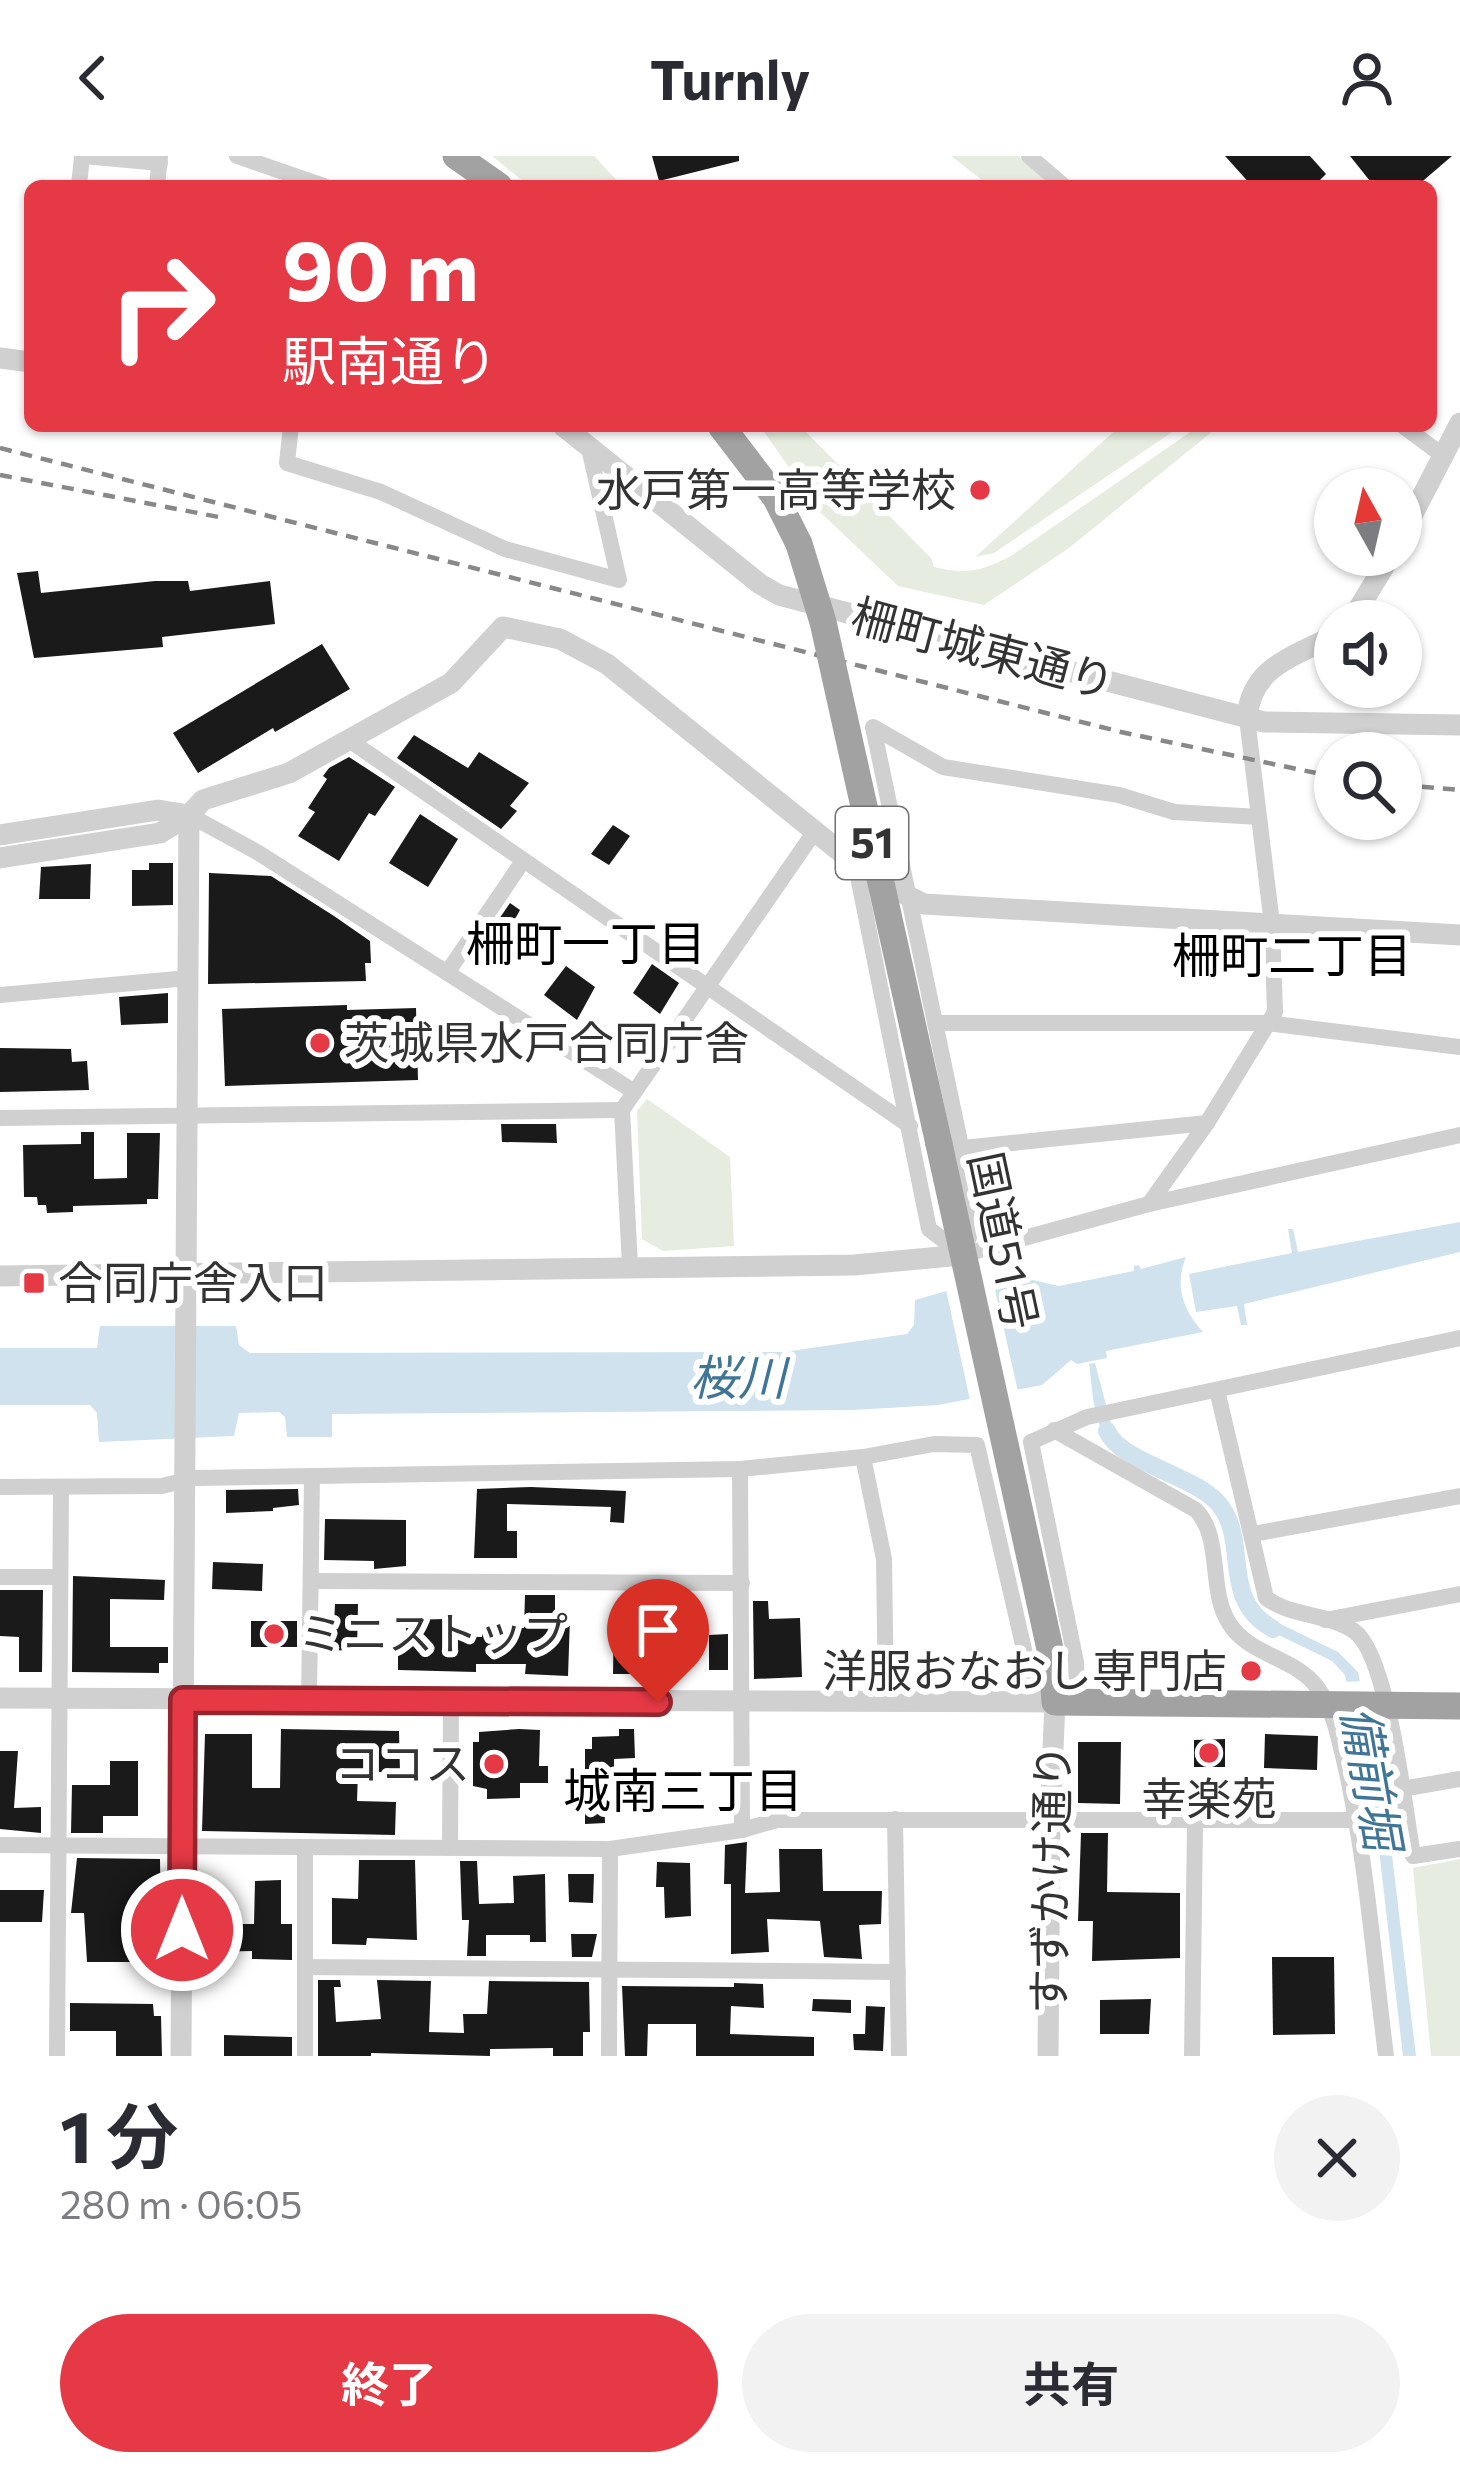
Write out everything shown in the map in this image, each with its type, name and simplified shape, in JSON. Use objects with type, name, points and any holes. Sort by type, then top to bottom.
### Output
[{"type":"highway","points":[[457,156],[491,180]]},
{"type":"highway","name":"国道51号","points":[[726,432],[776,498],[799,544],[823,622],[951,1146],[965,1266],[1052,1658],[1055,1702]]},
{"type":"highway","points":[[1055,1702],[1460,1706]]},
{"type":"street","points":[[83,156],[160,159]]},
{"type":"street","points":[[237,156],[307,180]]},
{"type":"street","points":[[1029,156],[1057,180]]},
{"type":"street","points":[[1422,498],[1460,423]]},
{"type":"street","points":[[291,432],[287,463],[381,492],[505,549],[619,580],[587,443]]},
{"type":"street","name":"柵町城東通り","points":[[571,432],[778,595],[1247,718],[1298,725],[1460,725]]},
{"type":"street","points":[[1410,432],[1444,457]]},
{"type":"street","points":[[0,859],[160,833],[203,800],[289,772],[451,683],[493,634],[514,626],[560,640],[607,664],[855,862],[924,904],[1460,935]]},
{"type":"street","points":[[1150,1204],[1275,1012],[1272,924],[1247,718],[1259,679],[1314,647]]},
{"type":"street","points":[[1207,1123],[951,1146],[935,1023],[873,727],[943,767],[1119,795],[1174,812],[1259,817]]},
{"type":"street","points":[[349,740],[910,1126]]},
{"type":"street","points":[[0,835],[158,810],[188,815],[257,852],[632,1091]]},
{"type":"street","points":[[181,2056],[188,815]]},
{"type":"street","points":[[630,1266],[622,1110],[815,831]]},
{"type":"street","points":[[447,973],[523,861]]},
{"type":"street","points":[[855,862],[929,1229],[965,1266]]},
{"type":"street","points":[[0,995],[188,978]]},
{"type":"street","points":[[935,1023],[1267,1023],[1460,1047]]},
{"type":"street","points":[[0,1118],[622,1110]]},
{"type":"street","points":[[0,1276],[965,1266],[1150,1204],[1460,1135]]},
{"type":"street","points":[[0,1698],[1055,1702],[1076,1684],[1076,1662],[1031,1442],[1087,1417],[1460,1338]]},
{"type":"street","points":[[1217,1390],[1266,1598],[1280,1608],[1357,1632],[1372,1652],[1413,1856],[1460,1849]]},
{"type":"street","points":[[1054,1430],[1196,1510],[1206,1525],[1220,1600],[1231,1627],[1311,1679],[1336,1706],[1357,1820],[1386,2056]]},
{"type":"street","points":[[0,1487],[162,1486],[185,1469],[312,1476],[740,1469],[863,1457],[934,1444],[976,1444],[1032,1684],[1055,1702]]},
{"type":"street","points":[[863,1457],[884,1559],[886,1702]]},
{"type":"street","points":[[740,1469],[742,1830]]},
{"type":"street","points":[[309,1701],[312,1476]]},
{"type":"street","points":[[57,2056],[61,1488]]},
{"type":"street","points":[[1253,1534],[1460,1496]]},
{"type":"street","points":[[0,1577],[60,1577]]},
{"type":"street","points":[[311,1581],[742,1583]]},
{"type":"street","points":[[1325,1620],[1460,1594]]},
{"type":"street","points":[[450,1848],[451,1702]]},
{"type":"street","name":"すずかけ通り","points":[[1048,2056],[1055,1702]]},
{"type":"street","points":[[1402,1789],[1460,1779]]},
{"type":"street","points":[[895,1819],[899,2056]]},
{"type":"street","points":[[0,1845],[610,1849],[742,1830],[777,1820],[1357,1820]]},
{"type":"street","points":[[1192,2056],[1195,1822]]},
{"type":"street","points":[[305,1849],[305,2056]]},
{"type":"street","points":[[610,1849],[610,2056]]},
{"type":"street","points":[[305,1967],[898,1972]]},
{"type":"shaded area","points":[[492,156],[594,156],[616,180],[522,180]]},
{"type":"shaded area","points":[[951,156],[1018,156],[1046,180],[982,180]]},
{"type":"shaded area","points":[[764,432],[806,432],[931,558],[934,567],[965,571],[1011,556],[1190,432],[1212,432],[1069,548],[984,605],[898,586],[820,512]]},
{"type":"shaded area","points":[[1113,432],[1172,432],[994,553],[975,557]]},
{"type":"shaded area","points":[[647,1099],[730,1157],[734,1246],[663,1251],[642,1239],[637,1111]]},
{"type":"shaded area","points":[[1460,1859],[1460,2056],[1431,2056],[1413,1868]]},
{"type":"water","points":[[1460,1222],[1460,1252],[1244,1304],[1247,1325],[1241,1325],[1237,1306],[1196,1312],[1189,1274],[1292,1253],[1288,1229],[1293,1229],[1298,1252]]},
{"type":"water","name":"桜川","points":[[1186,1257],[1182,1297],[1203,1332],[1106,1351],[1107,1358],[1077,1364],[1071,1360],[1042,1385],[938,1405],[853,1410],[332,1414],[332,1437],[287,1437],[285,1417],[279,1412],[239,1413],[234,1436],[99,1442],[97,1413],[90,1405],[0,1405],[0,1348],[97,1348],[100,1326],[236,1326],[239,1345],[250,1353],[784,1352],[907,1334],[914,1325],[915,1300],[1006,1274],[1059,1286]]},
{"type":"water","points":[[1095,1363],[1114,1435],[1122,1441],[1115,1450],[1095,1410],[1089,1364]]},
{"type":"water","points":[[1256,1612],[1338,1652],[1358,1672],[1386,1805],[1416,2056],[1403,2056],[1374,1807],[1345,1675],[1332,1661],[1248,1620]]},
{"type":"pier","points":[[991,1272],[1019,1396],[971,1405],[945,1285]]},
{"type":"pier","points":[[1366,1681],[1376,1732],[1352,1733],[1341,1682]]},
{"type":"building","points":[[652,156],[739,156],[739,161],[659,180]]},
{"type":"building","points":[[1225,156],[1310,156],[1326,174],[1320,180],[1247,180]]},
{"type":"building","points":[[1350,156],[1452,156],[1424,180],[1369,180]]},
{"type":"building","points":[[38,571],[41,593],[155,581],[188,581],[190,591],[270,581],[275,624],[162,637],[163,647],[34,658],[17,573]]},
{"type":"building","points":[[322,644],[350,689],[198,773],[173,733]]},
{"type":"building","points":[[414,735],[468,768],[479,752],[529,783],[510,806],[517,811],[501,829],[397,758]]},
{"type":"building","points":[[349,757],[395,787],[375,816],[369,813],[339,861],[298,836],[315,812],[308,808],[327,779],[323,776]]},
{"type":"building","points":[[420,814],[458,839],[428,887],[389,863]]},
{"type":"building","points":[[613,825],[630,836],[609,865],[591,854]]},
{"type":"building","points":[[149,863],[173,863],[173,905],[132,906],[132,870],[149,870]]},
{"type":"building","points":[[91,864],[90,899],[39,899],[41,867]]},
{"type":"building","points":[[209,873],[271,876],[334,916],[370,941],[366,981],[208,984]]},
{"type":"building","points":[[510,903],[520,910],[509,930],[497,922]]},
{"type":"building","points":[[652,964],[679,983],[660,1014],[633,993]]},
{"type":"building","points":[[566,966],[595,987],[577,1020],[544,995]]},
{"type":"building","points":[[168,993],[168,1023],[121,1025],[119,997]]},
{"type":"building","name":"茨城県水戸合同庁舎","points":[[347,1005],[347,1010],[416,1008],[418,1080],[225,1086],[222,1009]]},
{"type":"building","points":[[0,1048],[71,1049],[72,1062],[87,1061],[89,1090],[0,1092]]},
{"type":"building","points":[[501,1124],[556,1124],[557,1143],[502,1142]]},
{"type":"building","points":[[81,1132],[94,1132],[94,1179],[127,1178],[127,1133],[160,1133],[158,1199],[147,1199],[147,1204],[73,1206],[73,1212],[47,1213],[37,1197],[24,1197],[23,1145],[81,1144]]},
{"type":"building","points":[[298,1489],[299,1505],[226,1513],[226,1490]]},
{"type":"building","points":[[477,1489],[626,1491],[624,1523],[610,1522],[611,1507],[507,1504],[507,1531],[517,1531],[517,1558],[474,1558]]},
{"type":"building","points":[[325,1519],[406,1520],[406,1566],[374,1569],[374,1561],[324,1560]]},
{"type":"building","points":[[213,1562],[263,1564],[262,1591],[212,1589]]},
{"type":"building","points":[[73,1576],[165,1580],[164,1600],[110,1599],[110,1647],[168,1647],[168,1663],[159,1663],[159,1673],[72,1672]]},
{"type":"building","points":[[0,1590],[43,1590],[42,1672],[19,1672],[19,1637],[0,1636]]},
{"type":"building","points":[[525,1595],[555,1595],[555,1618],[570,1618],[568,1676],[525,1674],[526,1664],[476,1664],[476,1672],[398,1670],[398,1639],[406,1639],[406,1620],[445,1619],[444,1636],[482,1637],[482,1628],[524,1628]]},
{"type":"building","points":[[753,1601],[768,1601],[769,1619],[800,1618],[802,1677],[754,1679]]},
{"type":"building","points":[[651,1603],[673,1603],[677,1632],[646,1632],[645,1674],[613,1674],[614,1613],[651,1613]]},
{"type":"building","points":[[335,1604],[358,1604],[357,1651],[333,1650]]},
{"type":"building","name":"ミニストップ","points":[[251,1621],[297,1621],[297,1647],[251,1647]]},
{"type":"building","points":[[728,1634],[728,1670],[709,1670],[709,1635]]},
{"type":"building","points":[[840,1656],[873,1656],[873,1676],[840,1677]]},
{"type":"building","name":"洋服おなおし専門店","points":[[1242,1663],[1260,1664],[1260,1680],[1242,1680]]},
{"type":"building","points":[[281,1729],[399,1731],[400,1772],[358,1772],[357,1801],[396,1802],[395,1835],[202,1831],[205,1734],[252,1734],[252,1788],[280,1788]]},
{"type":"building","points":[[619,1729],[634,1729],[635,1758],[614,1759],[614,1788],[604,1788],[605,1823],[585,1824],[585,1749],[592,1749],[592,1737],[619,1736]]},
{"type":"building","name":"ココス","points":[[540,1730],[539,1766],[548,1766],[548,1783],[520,1783],[520,1798],[487,1799],[487,1789],[473,1786],[473,1742],[479,1742],[479,1732]]},
{"type":"building","points":[[1265,1734],[1318,1736],[1317,1770],[1264,1768]]},
{"type":"building","name":"幸楽苑","points":[[1225,1739],[1225,1767],[1194,1767],[1194,1740]]},
{"type":"building","points":[[1078,1742],[1121,1742],[1120,1804],[1078,1803]]},
{"type":"building","points":[[0,1751],[18,1751],[14,1808],[41,1807],[41,1833],[0,1829]]},
{"type":"building","points":[[110,1761],[138,1761],[138,1816],[103,1816],[103,1833],[71,1833],[72,1785],[110,1785]]},
{"type":"building","points":[[1081,1833],[1108,1833],[1107,1892],[1180,1893],[1180,1958],[1092,1961],[1093,1921],[1078,1921]]},
{"type":"building","points":[[747,1842],[745,1893],[780,1892],[779,1849],[822,1849],[823,1891],[882,1891],[881,1924],[859,1925],[862,1959],[824,1957],[820,1921],[767,1919],[769,1952],[731,1954],[731,1884],[724,1884],[725,1845]]},
{"type":"building","points":[[77,1858],[160,1859],[161,1926],[151,1926],[151,1962],[87,1962],[84,1913],[71,1913]]},
{"type":"building","points":[[359,1860],[415,1860],[417,1940],[367,1938],[366,1945],[332,1944],[332,1898],[358,1899]]},
{"type":"building","points":[[460,1861],[477,1861],[479,1904],[514,1903],[513,1876],[545,1874],[546,1942],[530,1942],[530,1935],[486,1935],[486,1956],[467,1956],[469,1920],[462,1920]]},
{"type":"building","points":[[657,1862],[690,1863],[691,1916],[665,1918],[664,1887],[656,1887]]},
{"type":"building","points":[[568,1874],[594,1874],[593,1903],[569,1902]]},
{"type":"building","points":[[281,1880],[281,1924],[292,1924],[292,1960],[252,1959],[252,1951],[208,1952],[208,1924],[254,1924],[255,1881]]},
{"type":"building","points":[[0,1890],[44,1890],[42,1922],[0,1922]]},
{"type":"building","points":[[571,1934],[597,1934],[592,1957],[572,1957]]},
{"type":"building","points":[[1272,1957],[1334,1957],[1335,2034],[1273,2035]]},
{"type":"building","points":[[318,1980],[340,1980],[341,1987],[334,1987],[336,2022],[381,2019],[377,1980],[431,1981],[429,2032],[464,2033],[463,2014],[487,2014],[489,1981],[589,1982],[590,2032],[583,2032],[583,2056],[553,2056],[553,2048],[490,2049],[490,2056],[318,2056]]},
{"type":"building","points":[[734,1983],[763,1984],[764,2008],[731,2006],[730,2034],[814,2037],[814,2056],[696,2056],[696,2024],[648,2024],[647,2056],[625,2056],[622,1986],[734,1987]]},
{"type":"building","points":[[813,1999],[851,2000],[851,2013],[812,2011]]},
{"type":"building","points":[[1151,1999],[1149,2034],[1100,2034],[1100,2000]]},
{"type":"building","points":[[70,2003],[153,2004],[154,2016],[161,2016],[162,2056],[116,2056],[116,2031],[70,2031]]},
{"type":"building","points":[[866,2006],[885,2007],[883,2051],[854,2050],[853,2034],[865,2034]]},
{"type":"building","points":[[224,2035],[292,2037],[292,2056],[224,2056]]},
{"type":"waterway","name":"備前堀","points":[[1107,1431],[1127,1452],[1192,1484],[1218,1503],[1233,1534],[1246,1602],[1273,1629]]},
{"type":"railway","points":[[0,448],[1121,732],[1314,773]]},
{"type":"railway","points":[[0,475],[224,518]]},
{"type":"railway","points":[[1422,787],[1460,790]]},
{"type":"place","name":"水戸第一高等学校","points":[[980,490]]},
{"type":"place","name":"茨城県水戸合同庁舎","points":[[320,1043]]},
{"type":"place","name":"合同庁舎入口","points":[[34,1283]]},
{"type":"place","name":"ミニストップ","points":[[274,1634]]},
{"type":"place","name":"洋服おなおし専門店","points":[[1251,1671]]},
{"type":"place","name":"幸楽苑","points":[[1209,1753]]},
{"type":"place","name":"ココス","points":[[494,1764]]},
{"type":"district","name":"柵町一丁目","points":[[586,944]]},
{"type":"district","name":"柵町二丁目","points":[[1292,956]]},
{"type":"district","name":"城南三丁目","points":[[683,1791]]},
{"type":"route","points":[[182,1930],[183,1700],[658,1702]]}]
